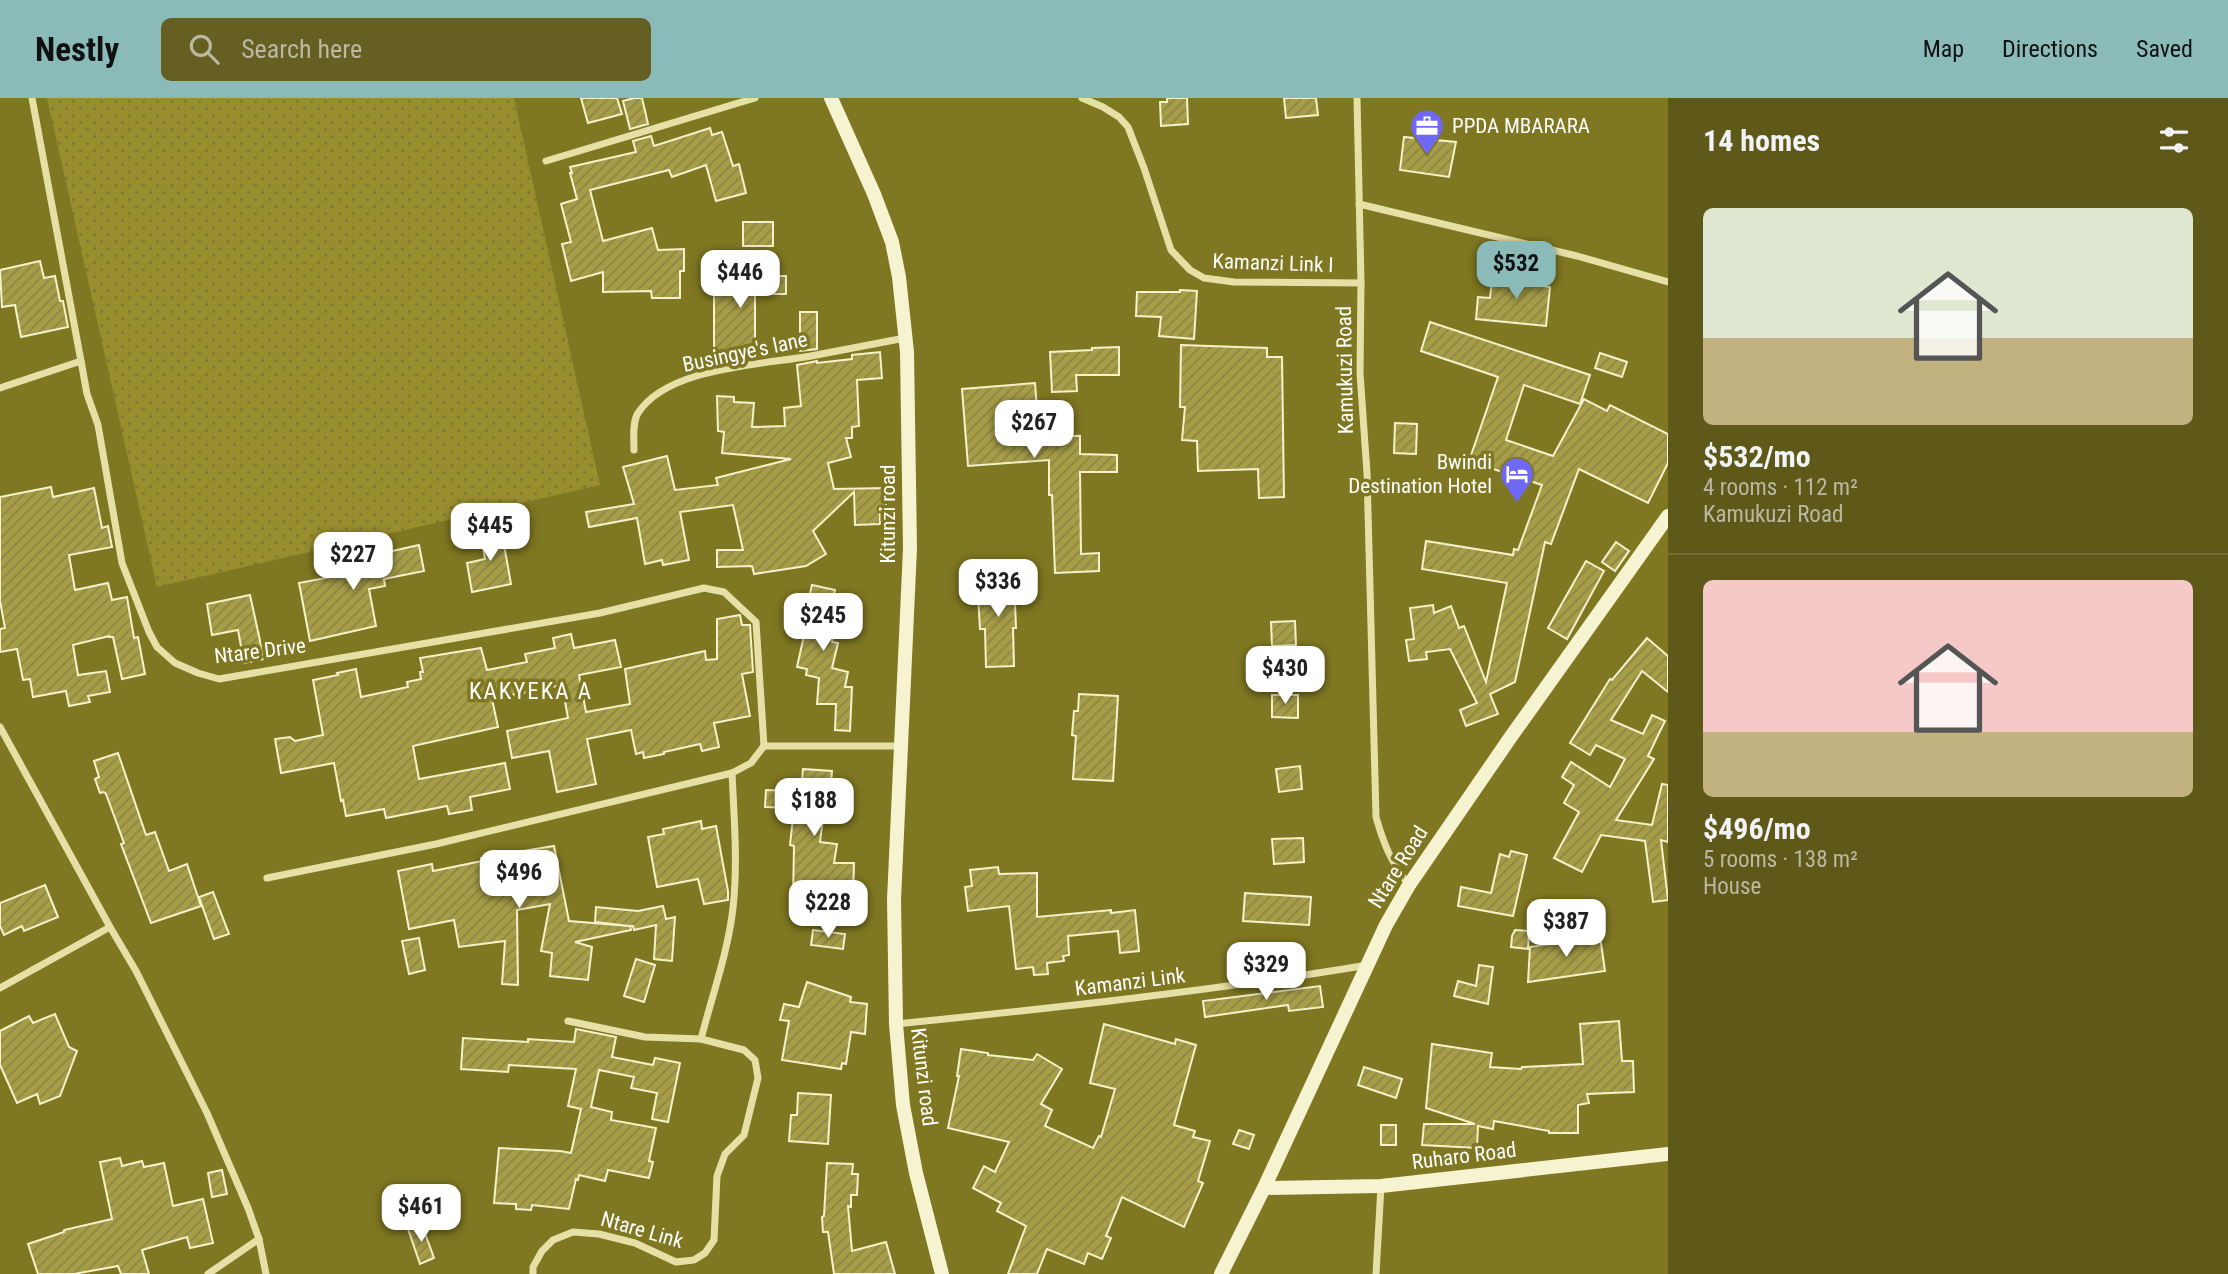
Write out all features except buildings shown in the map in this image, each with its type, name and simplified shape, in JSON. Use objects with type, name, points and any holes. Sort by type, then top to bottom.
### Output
[{"type":"street","name":"Ntare Drive","points":[[32,98],[87,394],[98,425],[122,563],[149,632],[158,647],[175,663],[219,679],[600,613],[704,588],[724,592],[756,622],[764,746]]},
{"type":"street","points":[[546,161],[755,98]]},
{"type":"street","name":"Kitunzi road","points":[[831,98],[874,194],[892,242],[899,277],[905,338],[910,548],[894,900],[896,1024],[903,1105],[916,1172],[942,1274]]},
{"type":"street","name":"Kamanzi Link I","points":[[1082,98],[1119,117],[1128,127],[1171,250],[1190,270],[1204,278],[1234,282],[1361,283]]},
{"type":"street","name":"Kamukuzi Road","points":[[1357,98],[1360,373],[1367,473],[1376,817],[1385,848],[1409,885]]},
{"type":"street","points":[[1359,204],[1577,256],[1668,282]]},
{"type":"street","name":"Busingye's lane","points":[[634,450],[636,416],[650,400],[681,381],[720,370],[905,338]]},
{"type":"street","points":[[0,388],[81,361]]},
{"type":"street","name":"Ntare Road","points":[[1221,1274],[1264,1188],[1386,925],[1409,885],[1668,516]]},
{"type":"street","points":[[0,727],[136,971],[207,1113],[259,1239],[266,1274]]},
{"type":"street","points":[[267,878],[436,844],[732,772],[751,763],[764,746],[902,746]]},
{"type":"street","points":[[701,1039],[730,928],[733,906],[736,855],[732,772]]},
{"type":"street","points":[[0,988],[110,927]]},
{"type":"street","name":"Kamanzi Link","points":[[896,1024],[1079,1006],[1368,965]]},
{"type":"street","name":"Ntare Link","points":[[533,1274],[533,1267],[542,1251],[553,1240],[573,1232],[599,1234],[635,1243],[677,1262],[694,1260],[705,1253],[714,1240],[717,1176],[725,1154],[744,1135],[758,1078],[755,1060],[744,1051],[701,1039],[645,1037],[568,1021]]},
{"type":"street","name":"Ruharo Road","points":[[1264,1188],[1381,1186],[1668,1154]]},
{"type":"street","points":[[1376,1274],[1381,1186]]},
{"type":"street","points":[[208,1274],[259,1239]]},
{"type":"shaded area","points":[[47,98],[514,98],[600,485],[157,587]]},
{"type":"place","name":"PPDA MBARARA","points":[[1427,156]]},
{"type":"place","name":"Bwindi Destination Hotel","points":[[1517,504]]},
{"type":"district","name":"KAKYEKA A","points":[[531,691]]}]
